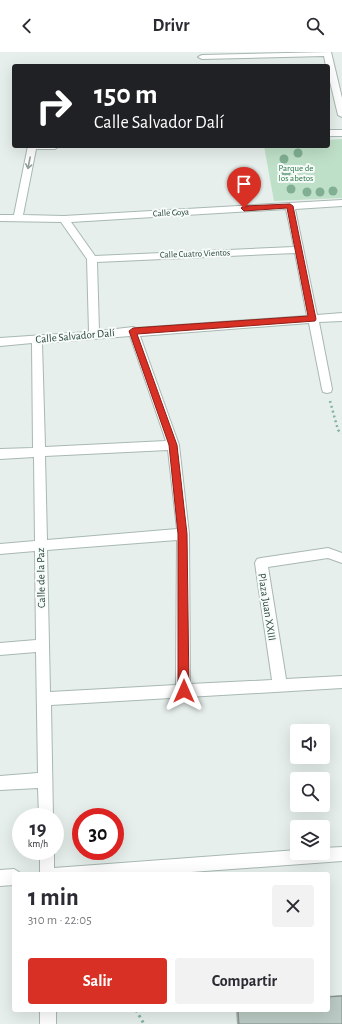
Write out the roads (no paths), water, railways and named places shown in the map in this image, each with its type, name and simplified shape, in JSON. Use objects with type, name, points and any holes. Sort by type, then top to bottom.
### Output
[{"type":"street","points":[[202,56],[327,53],[330,64]]},
{"type":"street","points":[[257,55],[259,64]]},
{"type":"street","points":[[330,65],[342,114]]},
{"type":"street","points":[[330,133],[342,133]]},
{"type":"street","points":[[18,218],[32,148]]},
{"type":"street","name":"Calle Goya","points":[[0,218],[64,219],[342,203]]},
{"type":"street","points":[[290,206],[327,389]]},
{"type":"street","points":[[64,219],[92,259],[94,335]]},
{"type":"street","name":"Calle Cuatro Vientos","points":[[92,259],[299,250]]},
{"type":"street","name":"Calle Salvador Dalí","points":[[0,342],[133,331],[342,317]]},
{"type":"street","points":[[133,331],[173,445],[183,534],[184,691]]},
{"type":"street","name":"Calle de la Paz","points":[[37,340],[46,808]]},
{"type":"street","points":[[0,454],[173,445]]},
{"type":"street","points":[[0,549],[40,547],[183,534]]},
{"type":"street","name":"Plaza Juan XXIII","points":[[280,686],[260,563],[328,553],[342,558]]},
{"type":"street","points":[[0,649],[42,646]]},
{"type":"street","points":[[43,699],[342,682]]},
{"type":"street","points":[[0,783],[45,780]]},
{"type":"street","points":[[86,872],[342,854]]},
{"type":"street","points":[[47,860],[48,872]]},
{"type":"street","points":[[0,878],[12,877]]},
{"type":"street","points":[[48,1012],[48,1024]]},
{"type":"park label","name":"Parque de los abetos","points":[[296,174]]}]
